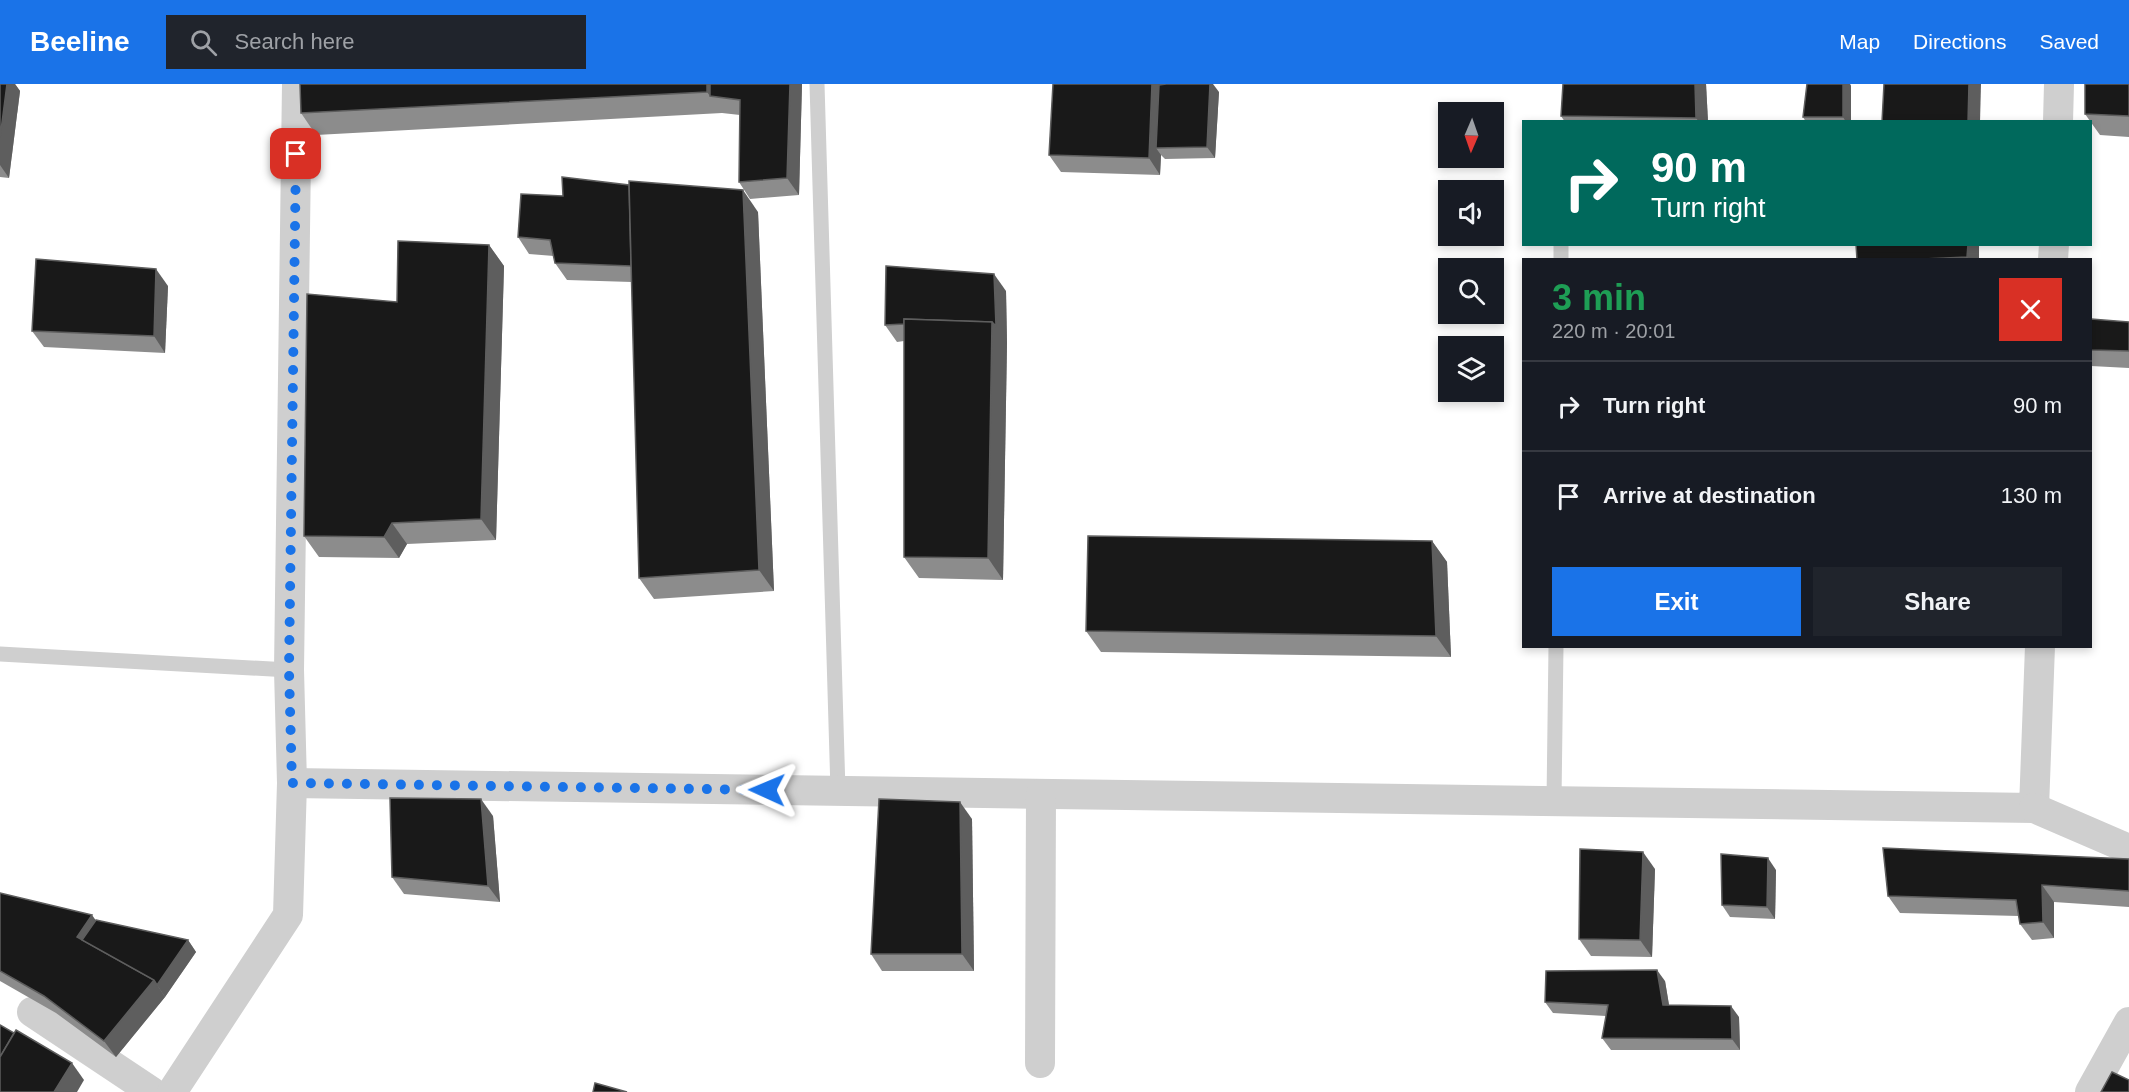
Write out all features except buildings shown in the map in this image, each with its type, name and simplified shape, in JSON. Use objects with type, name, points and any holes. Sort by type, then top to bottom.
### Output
[{"type":"street","points":[[172,1092],[288,915],[292,783],[289,670],[297,84]]},
{"type":"street","points":[[2058,120],[2059,84]]},
{"type":"street","points":[[2034,808],[2040,648]]},
{"type":"street","points":[[292,783],[2034,808],[2129,849]]},
{"type":"street","points":[[1040,1063],[1041,794]]},
{"type":"street","points":[[32,1012],[152,1092]]},
{"type":"street","points":[[2090,1092],[2129,1022]]},
{"type":"lane","points":[[817,84],[838,791]]},
{"type":"lane","points":[[1554,801],[1556,648]]},
{"type":"lane","points":[[0,654],[289,670]]},
{"type":"route","points":[[296,154],[289,670],[292,783],[767,790]]}]
